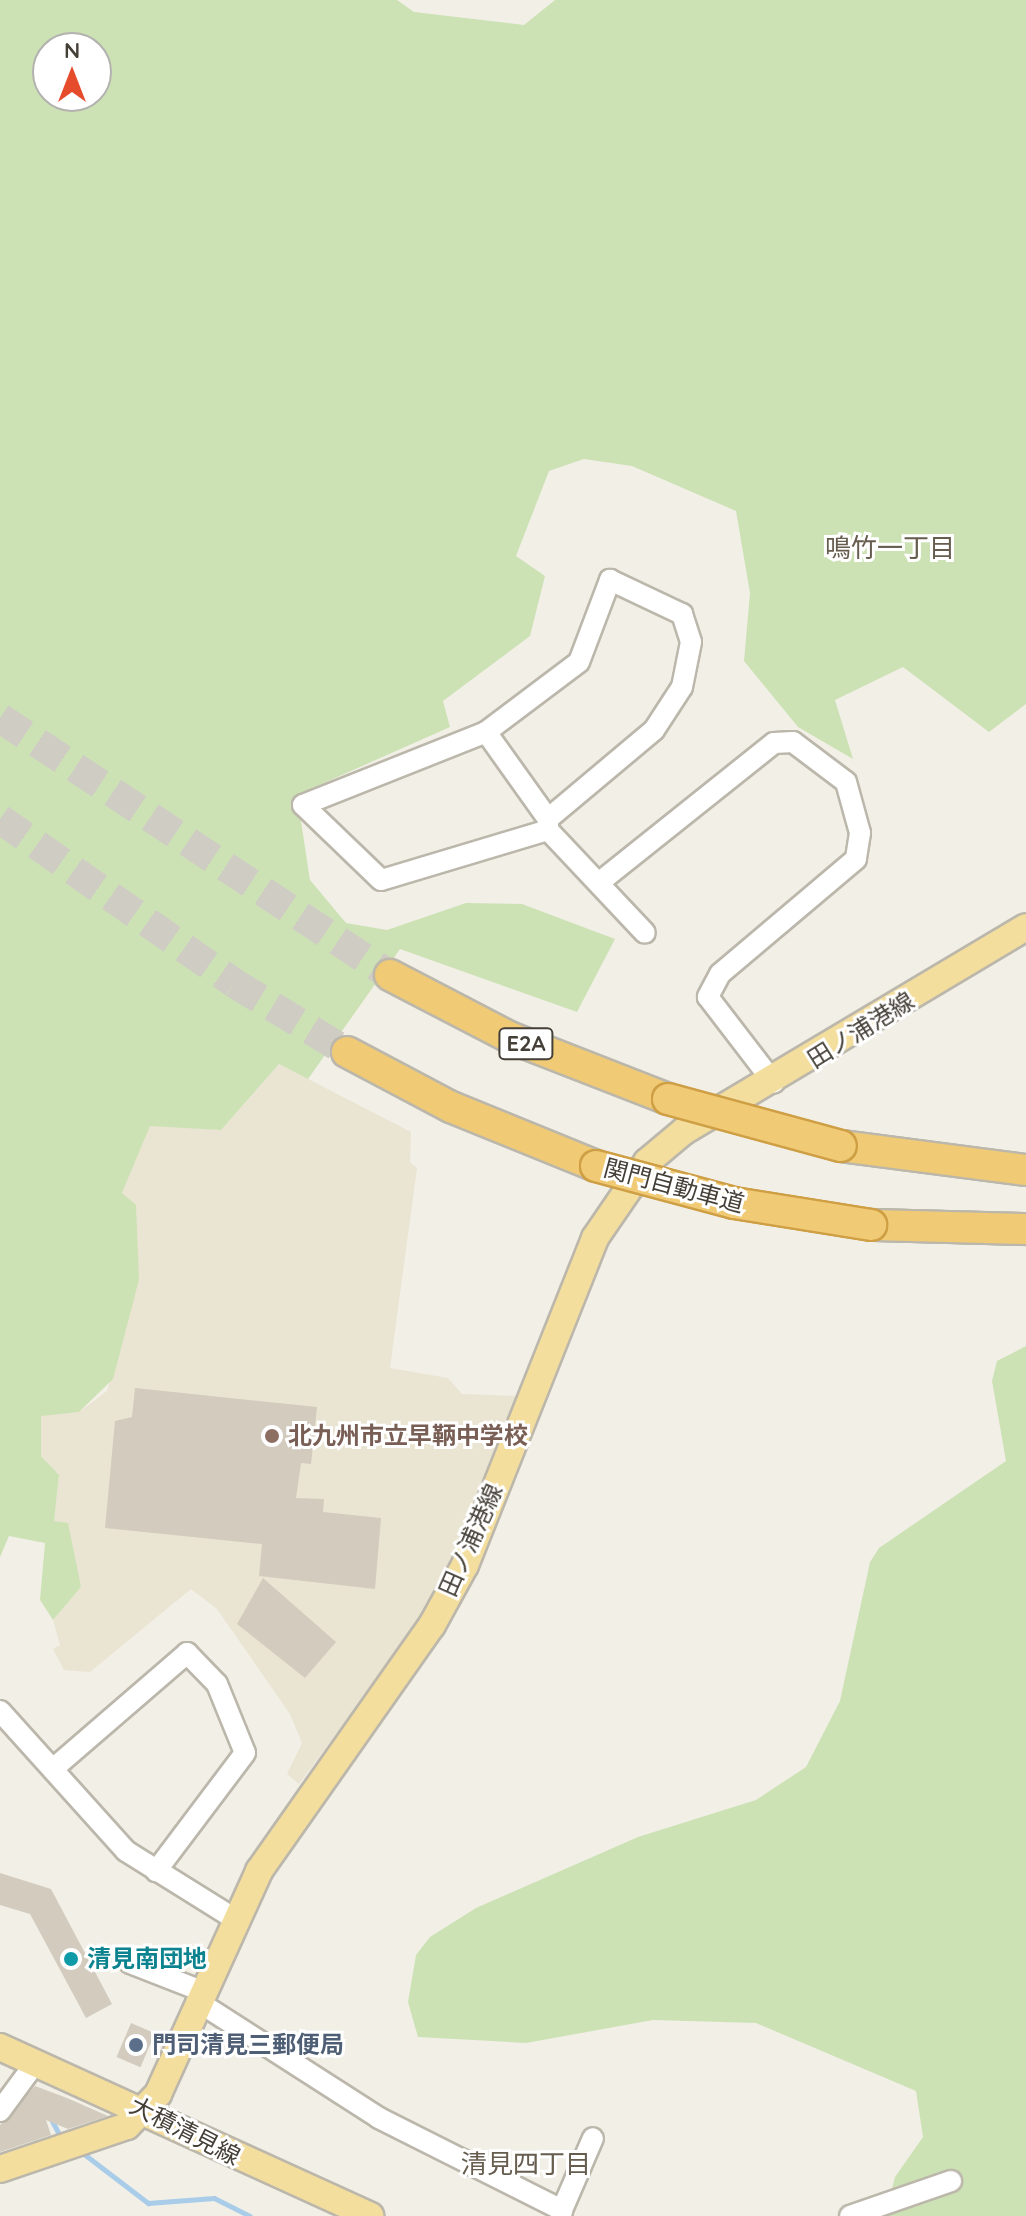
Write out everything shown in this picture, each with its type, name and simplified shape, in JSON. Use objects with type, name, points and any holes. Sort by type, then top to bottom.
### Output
[{"type":"highway","name":"E2A","points":[[390,975],[509,1037],[668,1099],[841,1146],[1026,1170]]},
{"type":"highway","name":"関門自動車道","points":[[347,1052],[451,1107],[596,1166],[734,1203],[871,1225],[1026,1229]]},
{"type":"main road","name":"田ノ浦港線","points":[[147,2111],[259,1871],[432,1625],[465,1565],[540,1369],[618,1197],[684,1131],[774,1083],[1026,927]]},
{"type":"main road","name":"大積清見線","points":[[0,2047],[147,2111],[165,2127],[370,2216]]},
{"type":"main road","points":[[0,2169],[127,2126],[147,2111]]},
{"type":"street","points":[[610,580],[682,614],[691,642],[682,687],[661,720],[548,824],[381,880],[303,805],[486,732],[579,662],[610,580]]},
{"type":"street","points":[[486,732],[548,824],[645,933]]},
{"type":"street","points":[[601,881],[774,743],[793,742],[846,782],[860,833],[856,859],[720,974],[708,997],[774,1083]]},
{"type":"street","points":[[54,1768],[187,1653],[217,1684],[245,1753],[156,1871]]},
{"type":"street","points":[[0,1711],[126,1851],[235,1919]]},
{"type":"street","points":[[130,1963],[199,1996],[379,2118],[562,2213],[593,2138]]},
{"type":"street","points":[[0,2110],[36,2062]]},
{"type":"street","points":[[850,2216],[951,2181]]},
{"type":"shaded area","name":"北九州市立早鞆中学校","points":[[279,1064],[411,1132],[410,1162],[417,1168],[390,1368],[448,1378],[462,1394],[518,1396],[432,1604],[299,1784],[287,1774],[302,1743],[290,1714],[217,1609],[191,1589],[90,1672],[64,1670],[53,1649],[60,1645],[53,1620],[81,1587],[54,1521],[59,1475],[41,1456],[41,1415],[79,1412],[107,1391],[139,1280],[122,1193],[150,1125],[221,1130]]},
{"type":"green space","points":[[0,0],[397,0],[414,12],[524,25],[555,0],[1026,0],[1026,704],[989,732],[903,667],[835,700],[853,759],[798,727],[744,661],[750,593],[736,511],[632,466],[584,459],[549,471],[516,556],[545,576],[530,636],[443,701],[450,727],[297,795],[310,880],[346,923],[387,930],[466,903],[522,904],[615,939],[577,1012],[400,949],[308,1079],[279,1064],[221,1130],[150,1126],[122,1193],[136,1205],[139,1280],[113,1379],[79,1412],[41,1416],[41,1456],[59,1475],[54,1521],[68,1523],[81,1587],[53,1620],[40,1600],[45,1543],[9,1536],[0,1557]]},
{"type":"green space","points":[[1026,1346],[1026,2216],[885,2216],[895,2177],[923,2137],[916,2091],[756,2023],[653,2020],[526,2043],[418,2037],[408,2002],[416,1955],[430,1937],[476,1908],[638,1837],[756,1800],[806,1767],[840,1701],[870,1562],[879,1548],[1006,1461],[992,1381],[997,1361]]},
{"type":"building","points":[[135,1388],[317,1407],[311,1464],[301,1463],[296,1498],[324,1499],[323,1512],[381,1518],[375,1589],[259,1576],[262,1544],[105,1528],[115,1421],[132,1417]]},
{"type":"building","points":[[263,1578],[336,1642],[305,1678],[237,1624]]},
{"type":"building","name":"清見南団地","points":[[0,1873],[51,1889],[112,2004],[86,2018],[30,1914],[0,1905]]},
{"type":"building","name":"門司清見三郵便局","points":[[131,2023],[155,2033],[140,2067],[117,2057]]},
{"type":"building","points":[[35,2086],[108,2116],[68,2129],[46,2120],[51,2135],[0,2152],[0,2125]]},
{"type":"waterway","points":[[52,2121],[62,2140]]},
{"type":"waterway","points":[[80,2151],[148,2203],[214,2198],[250,2216]]},
{"type":"tunnel","points":[[0,718],[390,975]]},
{"type":"tunnel","points":[[0,819],[234,983],[347,1052]]},
{"type":"place","name":"北九州市立早鞆中学校","points":[[272,1436]]},
{"type":"place","name":"清見南団地","points":[[71,1959]]},
{"type":"place","name":"門司清見三郵便局","points":[[136,2045]]},
{"type":"district","name":"鳴竹一丁目","points":[[890,548]]},
{"type":"district","name":"清見四丁目","points":[[526,2164]]}]
